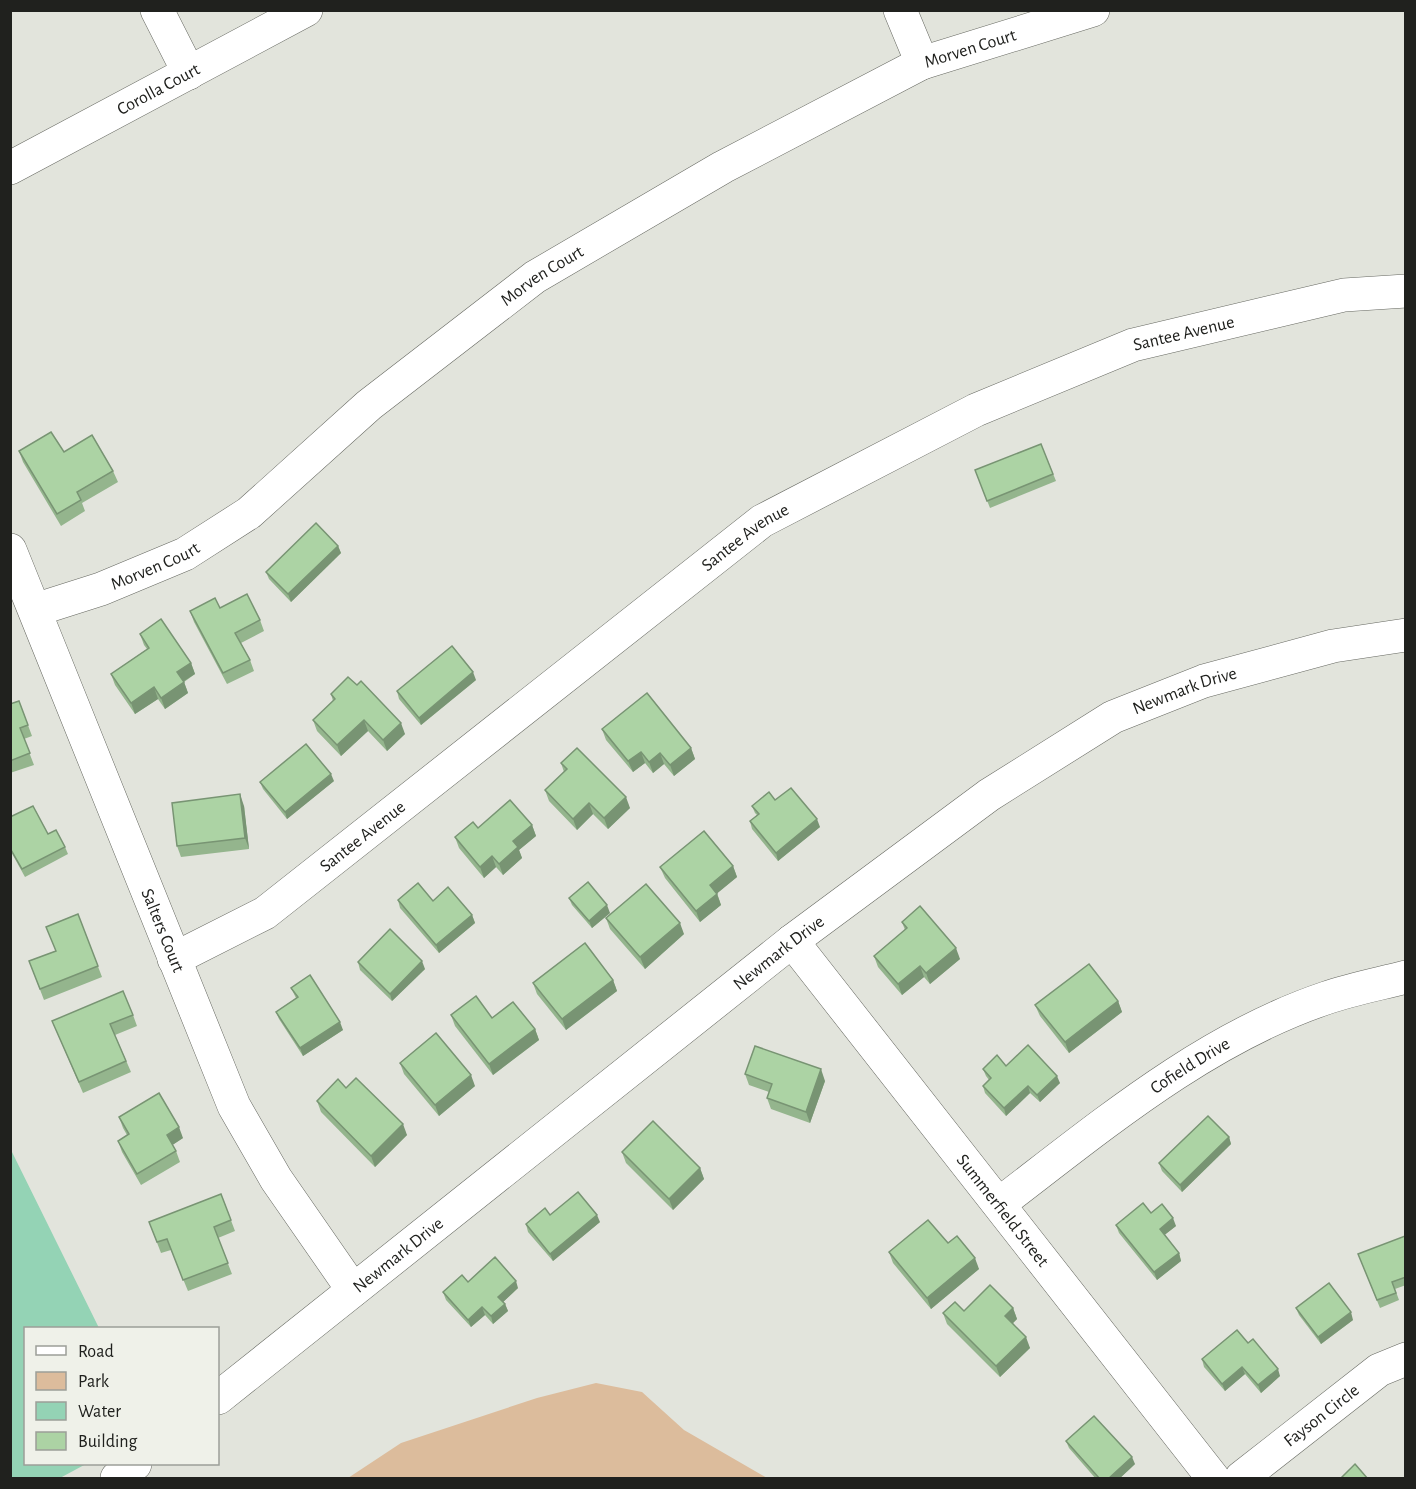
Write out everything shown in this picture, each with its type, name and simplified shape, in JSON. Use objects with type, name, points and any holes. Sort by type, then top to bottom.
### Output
[{"type":"street","points":[[157,10],[189,73]]},
{"type":"street","name":"Corolla Court","points":[[10,168],[306,10]]},
{"type":"street","points":[[900,10],[922,63]]},
{"type":"street","name":"Morven Court","points":[[35,610],[101,589],[185,554],[249,513],[369,405],[535,277],[723,167],[922,63],[1093,10]]},
{"type":"street","name":"Santee Avenue","points":[[174,959],[266,913],[762,521],[976,410],[1132,345],[1344,295],[1406,291]]},
{"type":"street","name":"Salters Court","points":[[10,550],[234,1106],[276,1179],[353,1290]]},
{"type":"street","name":"Newmark Drive","points":[[219,1397],[792,941],[980,801],[1113,717],[1204,681],[1333,646],[1406,635]]},
{"type":"street","name":"Summerfield Street","points":[[792,941],[1213,1479]]},
{"type":"street","name":"Cofield Drive","points":[[999,1204],[1105,1123],[1196,1060],[1325,998],[1406,977]]},
{"type":"street","name":"Fayson Circle","points":[[1241,1479],[1379,1371],[1406,1359]]},
{"type":"street","points":[[117,1479],[134,1465]]},
{"type":"green space","points":[[596,1383],[642,1392],[684,1430],[767,1478],[348,1478],[401,1443],[537,1398]]},
{"type":"water","points":[[10,1148],[99,1327],[24,1327],[24,1465],[84,1465],[60,1478],[11,1478]]},
{"type":"building","points":[[51,432],[64,452],[92,435],[113,471],[77,492],[81,500],[57,514],[19,451]]},
{"type":"building","points":[[1041,444],[1053,474],[987,501],[975,470]]},
{"type":"building","points":[[316,523],[338,546],[288,594],[266,572]]},
{"type":"building","points":[[247,594],[260,620],[235,633],[250,660],[223,673],[190,611],[215,598],[220,608]]},
{"type":"building","points":[[161,619],[191,663],[177,672],[184,682],[161,698],[154,687],[131,703],[111,674],[149,648],[140,634]]},
{"type":"building","points":[[452,646],[473,672],[419,718],[397,691]]},
{"type":"building","points":[[348,677],[357,685],[361,681],[401,723],[383,740],[364,720],[337,745],[313,720],[335,699],[331,694]]},
{"type":"building","points":[[647,693],[691,748],[670,765],[660,753],[649,762],[641,752],[628,761],[602,729]]},
{"type":"building","points":[[19,701],[28,725],[20,728],[30,753],[10,761],[10,704]]},
{"type":"building","points":[[306,744],[331,774],[285,812],[260,782]]},
{"type":"building","points":[[577,748],[626,797],[604,818],[589,803],[573,819],[545,790],[567,769],[561,763]]},
{"type":"building","points":[[791,788],[817,819],[776,853],[750,821],[759,814],[752,806],[769,792],[775,800]]},
{"type":"building","points":[[240,794],[245,838],[177,846],[172,803]]},
{"type":"building","points":[[510,800],[532,825],[513,841],[518,847],[499,864],[492,856],[480,867],[455,837],[473,822],[478,828]]},
{"type":"building","points":[[33,806],[48,834],[56,830],[65,847],[22,869],[10,848],[10,817]]},
{"type":"building","points":[[704,831],[733,866],[710,885],[717,894],[696,911],[660,867]]},
{"type":"building","points":[[588,882],[607,905],[589,921],[569,898]]},
{"type":"building","points":[[418,883],[433,901],[448,887],[472,915],[436,945],[398,900]]},
{"type":"building","points":[[646,884],[680,923],[640,957],[606,918]]},
{"type":"building","points":[[920,906],[956,948],[926,973],[920,966],[898,984],[874,956],[907,928],[902,922]]},
{"type":"building","points":[[78,914],[98,966],[40,989],[29,961],[56,951],[46,927]]},
{"type":"building","points":[[390,929],[422,961],[390,994],[358,962]]},
{"type":"building","points":[[585,943],[613,980],[562,1019],[533,983]]},
{"type":"building","points":[[1089,964],[1118,1001],[1065,1042],[1035,1005]]},
{"type":"building","points":[[310,975],[340,1022],[300,1048],[276,1012],[298,997],[291,988]]},
{"type":"building","points":[[123,991],[133,1015],[110,1024],[126,1061],[79,1082],[52,1021]]},
{"type":"building","points":[[476,996],[492,1018],[513,1002],[535,1029],[489,1064],[451,1015]]},
{"type":"building","points":[[436,1033],[471,1075],[435,1105],[400,1063]]},
{"type":"building","points":[[1028,1045],[1057,1076],[1037,1095],[1028,1086],[1004,1108],[983,1086],[991,1078],[983,1069],[997,1055],[1006,1066]]},
{"type":"building","points":[[755,1046],[821,1069],[806,1112],[767,1098],[772,1084],[745,1074]]},
{"type":"building","points":[[356,1078],[403,1124],[371,1156],[317,1101],[338,1079],[346,1088]]},
{"type":"building","points":[[159,1093],[179,1127],[167,1135],[176,1151],[137,1174],[118,1141],[129,1134],[119,1117]]},
{"type":"building","points":[[1208,1116],[1229,1137],[1180,1185],[1159,1163]]},
{"type":"building","points":[[653,1121],[700,1168],[669,1199],[622,1152]]},
{"type":"building","points":[[578,1192],[597,1215],[550,1254],[526,1224],[545,1208],[550,1215]]},
{"type":"building","points":[[221,1194],[231,1220],[214,1227],[228,1263],[183,1280],[167,1239],[157,1242],[149,1222]]},
{"type":"building","points":[[1143,1203],[1151,1213],[1162,1204],[1173,1218],[1160,1229],[1179,1253],[1154,1272],[1116,1225]]},
{"type":"building","points":[[928,1220],[948,1243],[957,1236],[975,1258],[927,1298],[889,1252]]},
{"type":"building","points":[[1405,1236],[1406,1277],[1392,1282],[1396,1293],[1377,1300],[1358,1254]]},
{"type":"building","points":[[495,1257],[516,1281],[498,1297],[505,1304],[491,1316],[482,1307],[468,1320],[443,1292],[462,1275],[468,1282]]},
{"type":"building","points":[[1329,1283],[1351,1312],[1318,1337],[1296,1308]]},
{"type":"building","points":[[990,1285],[1013,1308],[1005,1316],[1026,1337],[996,1366],[943,1313],[955,1302],[964,1311]]},
{"type":"building","points":[[1237,1330],[1248,1343],[1253,1339],[1278,1369],[1258,1385],[1242,1367],[1222,1384],[1202,1359]]},
{"type":"building","points":[[1094,1416],[1132,1457],[1108,1479],[1100,1479],[1066,1441]]},
{"type":"building","points":[[1355,1464],[1368,1479],[1340,1479]]}]
